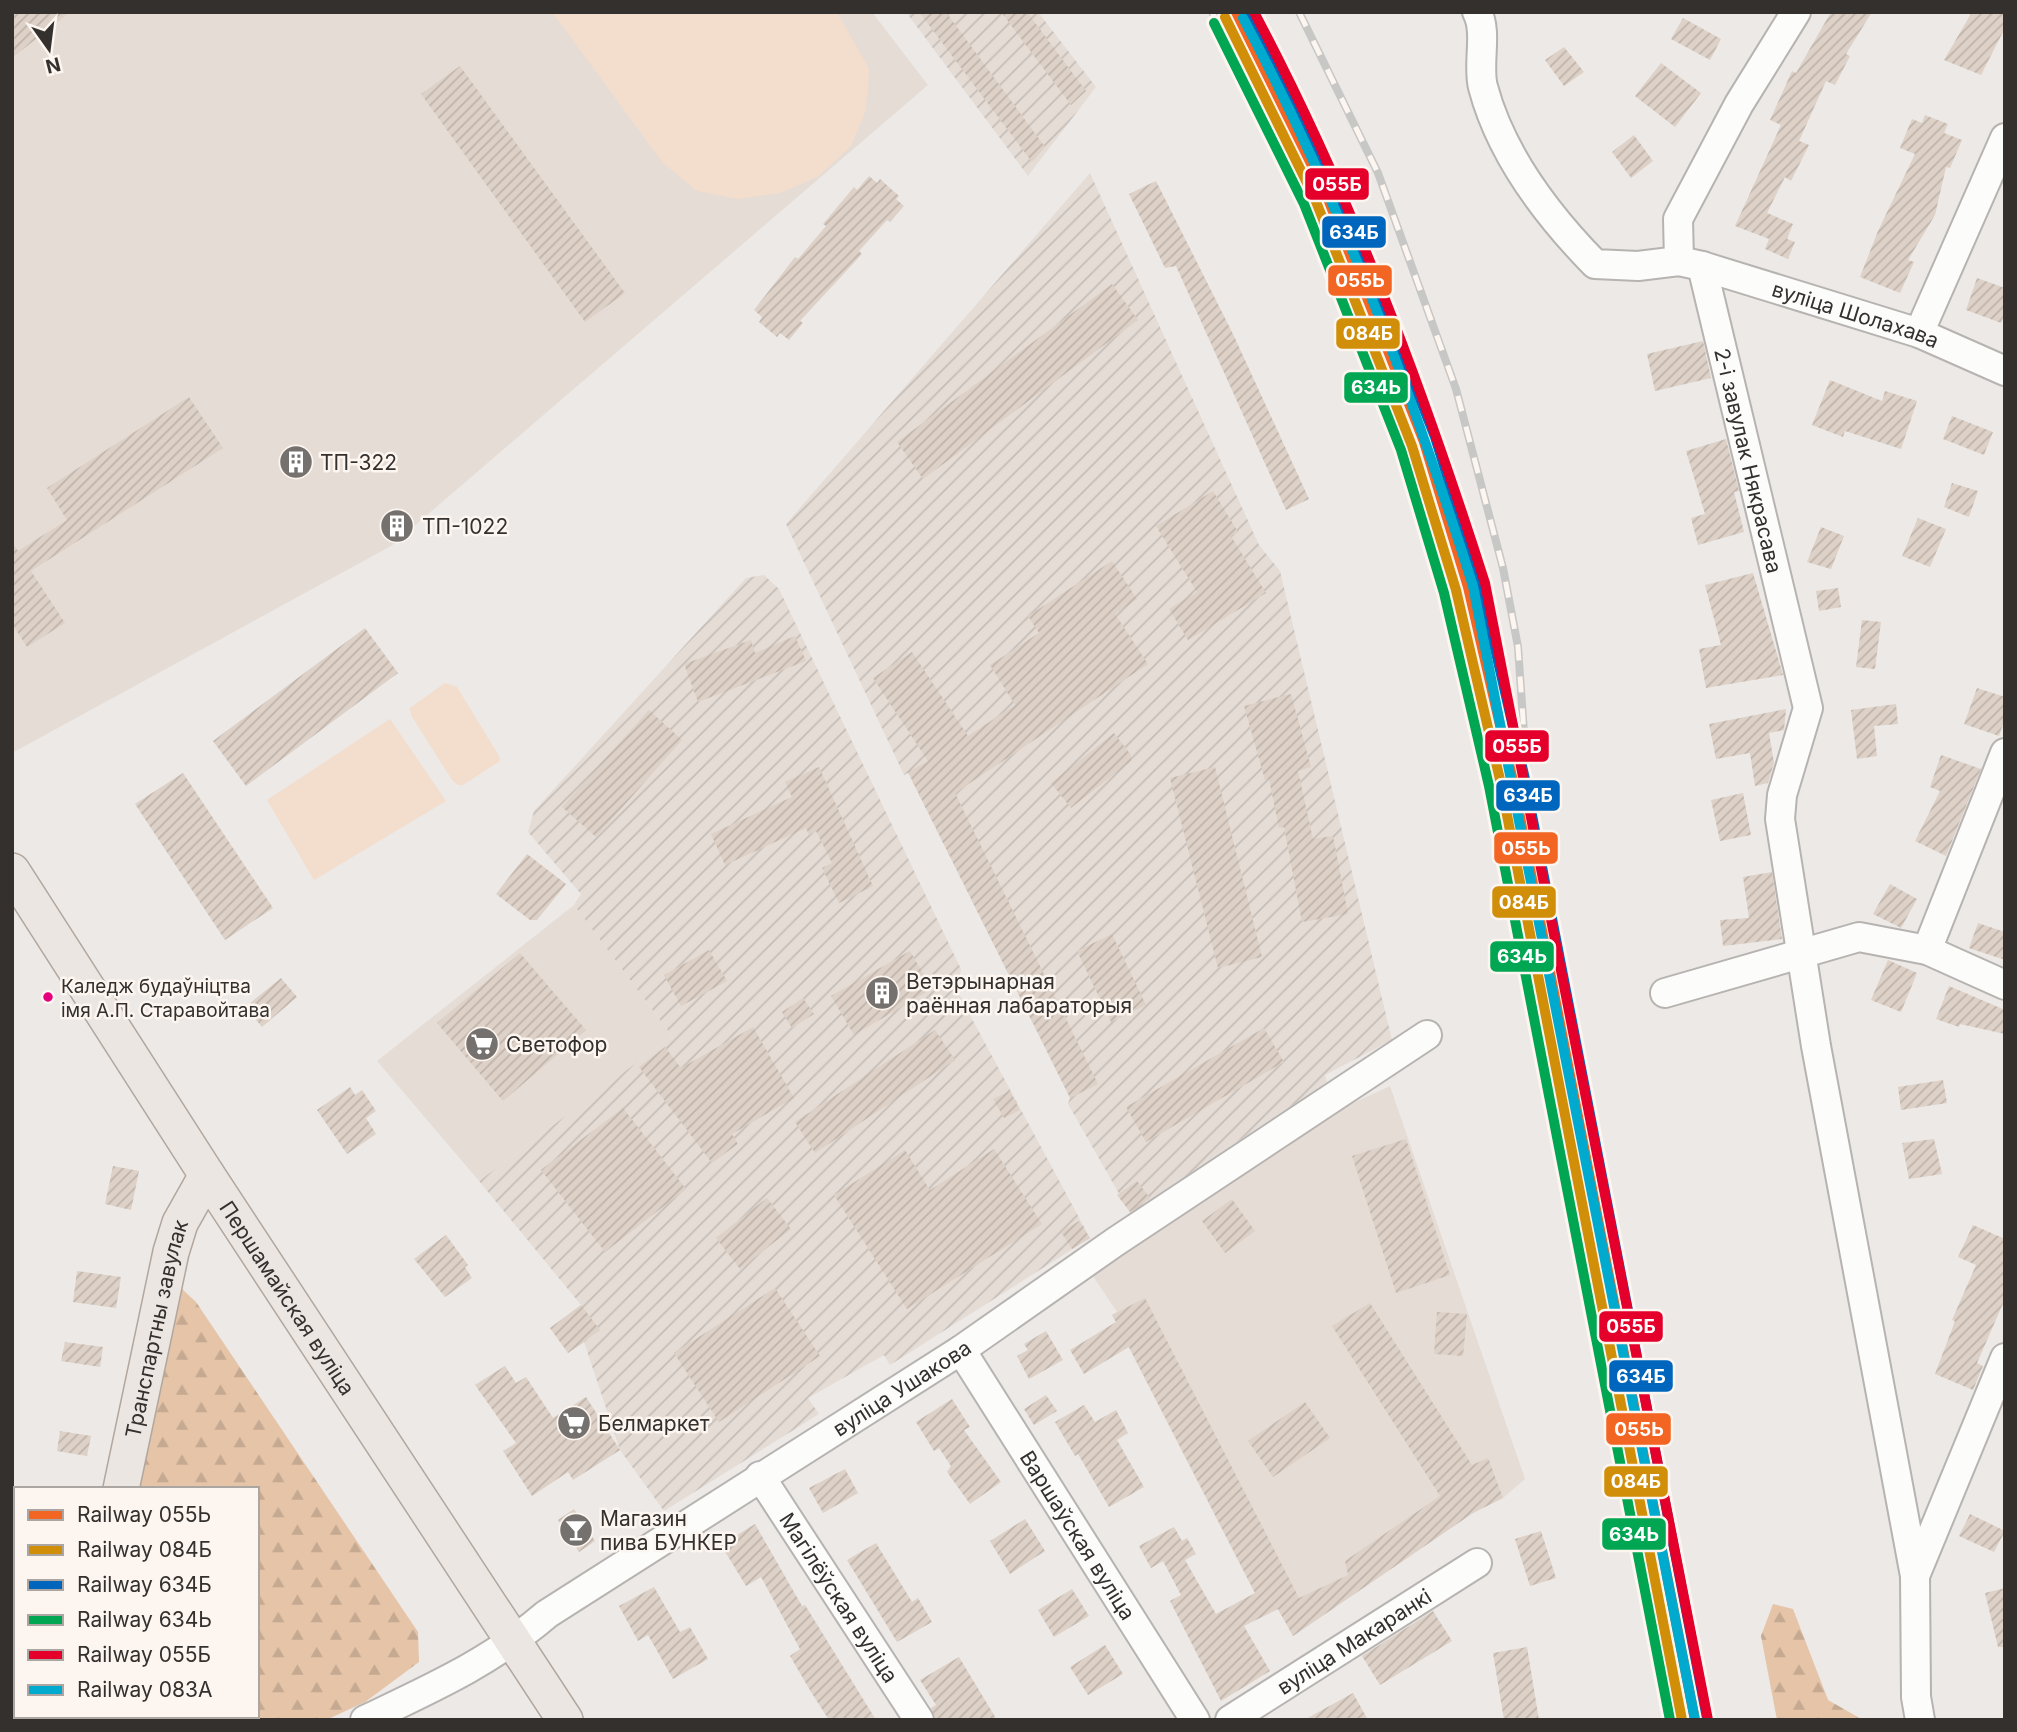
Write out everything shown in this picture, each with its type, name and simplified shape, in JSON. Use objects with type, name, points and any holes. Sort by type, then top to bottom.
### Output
[{"type":"main road","name":"Першамайская вуліца","points":[[12,871],[207,1175],[565,1720]]},
{"type":"main road","name":"Транспартны завулак","points":[[121,1487],[171,1252],[180,1223],[207,1175]]},
{"type":"street","name":"2-і завулак Някрасава","points":[[1796,12],[1739,104],[1678,219],[1808,708],[1782,795],[1780,819],[1816,1046],[1915,1576]]},
{"type":"street","points":[[1479,13],[1482,84],[1498,134],[1551,217],[1595,264],[1691,264]]},
{"type":"street","points":[[1919,333],[2005,138]]},
{"type":"street","name":"вуліца Шолахава","points":[[1691,264],[1919,333],[2005,371]]},
{"type":"street","points":[[1927,950],[2005,753]]},
{"type":"street","points":[[1665,993],[1859,937],[1927,950],[2005,985]]},
{"type":"street","name":"вуліца Ушакова","points":[[365,1720],[476,1667],[514,1642],[547,1614],[961,1350],[1115,1242],[1427,1035]]},
{"type":"street","name":"Варшаўская вуліца","points":[[961,1350],[1195,1720]]},
{"type":"street","points":[[1920,1720],[1916,1697],[1915,1576],[2005,1358]]},
{"type":"street","name":"Магілёўская вуліца","points":[[760,1476],[919,1720]]},
{"type":"street","name":"вуліца Макаранкі","points":[[1230,1720],[1477,1563]]},
{"type":"shaded area","points":[[12,12],[872,12],[928,85],[391,546],[12,753]]},
{"type":"shaded area","points":[[552,12],[837,12],[869,69],[866,110],[851,146],[819,176],[781,193],[737,199],[697,191],[663,163]]},
{"type":"shaded area","points":[[906,12],[1038,12],[1096,87],[1028,176]]},
{"type":"shaded area","points":[[1090,173],[1259,545],[1280,571],[1392,1040],[1325,1075],[1327,1082],[1130,1213],[1068,1104],[1070,1097],[908,773],[904,775],[786,524]]},
{"type":"shaded area","points":[[764,575],[779,589],[961,969],[957,991],[1090,1238],[890,1365],[884,1355],[808,1398],[819,1414],[664,1511],[620,1450],[584,1342],[568,1353],[550,1328],[581,1305],[479,1181],[672,1036],[574,905],[581,894],[528,832],[534,811],[746,578]]},
{"type":"shaded area","points":[[445,683],[457,687],[500,761],[463,785],[452,780],[411,715],[410,708]]},
{"type":"shaded area","points":[[390,719],[446,801],[314,880],[267,800]]},
{"type":"shaded area","points":[[574,905],[672,1036],[479,1181],[377,1061]]},
{"type":"shaded area","points":[[1390,1086],[1525,1479],[1503,1498],[1473,1513],[1293,1636],[1278,1609],[1266,1615],[1112,1315],[1117,1312],[1091,1273],[1207,1200],[1319,1119]]},
{"type":"green space","points":[[182,1289],[196,1302],[418,1632],[419,1662],[365,1702],[326,1720],[208,1720],[259,1718],[259,1487],[131,1487],[169,1297]]},
{"type":"green space","points":[[1773,1604],[1793,1609],[1828,1700],[1863,1720],[1777,1720],[1761,1636]]},
{"type":"green space","points":[[90,1718],[195,1720],[90,1720]]},
{"type":"building","points":[[12,12],[70,12],[12,58]]},
{"type":"building","points":[[919,12],[946,12],[1045,147],[1032,162]]},
{"type":"building","points":[[1001,12],[1027,12],[1086,91],[1071,105]]},
{"type":"building","points":[[1831,12],[1872,12],[1846,54],[1850,56],[1835,85],[1826,81],[1799,141],[1809,145],[1791,181],[1785,177],[1767,213],[1793,224],[1787,239],[1795,242],[1788,259],[1765,249],[1769,239],[1735,226],[1781,125],[1770,120],[1792,71],[1796,73]]},
{"type":"building","points":[[1972,12],[2005,12],[2005,28],[1981,75],[1944,60]]},
{"type":"building","points":[[1683,18],[1721,39],[1710,60],[1671,39]]},
{"type":"building","points":[[1564,47],[1584,72],[1564,86],[1545,60]]},
{"type":"building","points":[[1661,63],[1701,93],[1675,127],[1635,96]]},
{"type":"building","points":[[460,66],[625,293],[585,322],[421,94]]},
{"type":"building","points":[[1925,115],[1948,124],[1944,133],[1962,140],[1950,168],[1946,167],[1935,215],[1908,260],[1914,262],[1900,293],[1860,277],[1878,231],[1915,154],[1900,148],[1912,119],[1922,123]]},
{"type":"building","points":[[1634,135],[1653,161],[1631,178],[1612,152]]},
{"type":"building","points":[[869,176],[877,183],[880,179],[899,196],[896,199],[904,206],[890,222],[887,220],[859,251],[862,254],[800,321],[803,323],[789,340],[780,333],[777,337],[759,322],[762,317],[754,310],[795,257],[798,259],[826,226],[823,224],[854,187],[857,190]]},
{"type":"building","points":[[1156,181],[1233,334],[1309,499],[1286,510],[1176,266],[1165,268],[1129,194]]},
{"type":"building","points":[[1977,278],[2005,288],[2005,312],[2001,323],[1966,310]]},
{"type":"building","points":[[1112,284],[1138,320],[923,479],[897,442]]},
{"type":"building","points":[[1703,341],[1711,378],[1655,391],[1647,354]]},
{"type":"building","points":[[1830,380],[1882,401],[1885,391],[1917,401],[1901,449],[1845,431],[1843,437],[1812,425]]},
{"type":"building","points":[[189,397],[223,448],[31,571],[65,623],[27,647],[12,624],[12,542],[18,551],[67,520],[47,488]]},
{"type":"building","points":[[1952,416],[1993,432],[1984,455],[1943,439]]},
{"type":"building","points":[[1726,439],[1739,491],[1734,492],[1744,532],[1698,545],[1691,518],[1705,514],[1686,451]]},
{"type":"building","name":"ТП-322","points":[[297,446],[312,466],[296,479],[280,458]]},
{"type":"building","points":[[1952,483],[1978,491],[1969,517],[1944,507]]},
{"type":"building","points":[[1213,491],[1238,532],[1231,536],[1266,593],[1188,640],[1169,609],[1197,592],[1156,526]]},
{"type":"building","name":"ТП-1022","points":[[401,512],[410,530],[393,539],[384,521]]},
{"type":"building","points":[[1918,518],[1946,529],[1930,567],[1902,556]]},
{"type":"building","points":[[1821,527],[1844,536],[1831,569],[1807,562]]},
{"type":"building","points":[[1112,561],[1137,599],[1115,614],[1148,664],[955,793],[1098,1084],[1070,1098],[908,772],[928,761],[873,678],[912,652],[968,736],[1015,705],[990,665],[1039,633],[1028,616]]},
{"type":"building","points":[[1753,573],[1783,675],[1706,688],[1699,649],[1721,645],[1705,585]]},
{"type":"building","points":[[1838,588],[1841,607],[1819,611],[1816,591]]},
{"type":"building","points":[[1862,620],[1881,622],[1875,669],[1856,667]]},
{"type":"building","points":[[365,628],[398,673],[246,786],[213,741]]},
{"type":"building","points":[[795,636],[806,661],[698,702],[684,664],[751,640],[755,653]]},
{"type":"building","points":[[1977,688],[2005,697],[2005,719],[1999,736],[1964,724]]},
{"type":"building","points":[[1291,694],[1311,767],[1298,771],[1313,839],[1333,836],[1348,914],[1302,922],[1284,827],[1279,828],[1269,779],[1265,780],[1244,706]]},
{"type":"building","points":[[1896,704],[1898,724],[1874,726],[1877,756],[1857,759],[1851,710]]},
{"type":"building","points":[[1786,709],[1784,730],[1769,733],[1774,763],[1768,783],[1755,786],[1750,753],[1716,759],[1709,724]]},
{"type":"building","points":[[649,710],[682,740],[596,837],[562,807]]},
{"type":"building","points":[[1114,733],[1131,755],[1131,761],[1071,808],[1051,783]]},
{"type":"building","points":[[1941,755],[1981,769],[1946,856],[1915,841],[1940,791],[1930,787]]},
{"type":"building","points":[[819,767],[873,886],[839,903],[822,868],[832,863],[816,831],[809,835],[806,828],[725,865],[711,834],[792,797],[785,782]]},
{"type":"building","points":[[1215,767],[1262,957],[1218,968],[1170,778]]},
{"type":"building","points":[[183,773],[273,908],[225,940],[135,804]]},
{"type":"building","points":[[1743,793],[1751,835],[1720,841],[1711,800]]},
{"type":"building","points":[[527,854],[566,884],[537,920],[530,920],[496,894]]},
{"type":"building","points":[[1772,872],[1782,939],[1723,946],[1720,920],[1749,918],[1743,877]]},
{"type":"building","points":[[1890,884],[1917,899],[1901,928],[1873,914]]},
{"type":"building","points":[[1978,923],[2005,932],[2005,960],[1969,948]]},
{"type":"building","points":[[1112,934],[1146,1005],[1111,1022],[1077,951]]},
{"type":"building","points":[[709,950],[727,981],[681,1006],[664,975]]},
{"type":"building","name":"Ветэрынарная раённая лабараторыя","points":[[910,951],[932,989],[854,1035],[831,996]]},
{"type":"building","points":[[520,953],[586,1030],[503,1101],[437,1023]]},
{"type":"building","points":[[1888,960],[1917,973],[1901,1012],[1871,1000]]},
{"type":"building","points":[[281,978],[297,997],[262,1027],[245,1007]]},
{"type":"building","points":[[1949,986],[2005,1010],[2005,1034],[1960,1024],[1959,1027],[1936,1019]]},
{"type":"building","points":[[803,998],[814,1014],[792,1028],[782,1012]]},
{"type":"building","points":[[753,1027],[794,1098],[732,1134],[738,1144],[712,1163],[639,1067],[665,1047],[681,1068]]},
{"type":"building","points":[[1264,1028],[1284,1062],[1146,1142],[1126,1107]]},
{"type":"building","points":[[935,1030],[955,1060],[815,1153],[795,1122]]},
{"type":"building","points":[[1943,1080],[1947,1103],[1901,1110],[1898,1087]]},
{"type":"building","points":[[350,1087],[355,1095],[362,1090],[376,1111],[366,1118],[376,1134],[347,1154],[317,1110]]},
{"type":"building","points":[[1010,1091],[1020,1110],[1004,1118],[993,1099]]},
{"type":"building","points":[[623,1108],[686,1189],[605,1252],[541,1170]]},
{"type":"building","points":[[1406,1139],[1450,1275],[1396,1293],[1352,1156]]},
{"type":"building","points":[[1934,1139],[1942,1174],[1909,1179],[1902,1143]]},
{"type":"building","points":[[994,1149],[1042,1224],[907,1309],[834,1195],[905,1150],[930,1190]]},
{"type":"building","points":[[113,1166],[139,1171],[131,1210],[105,1204]]},
{"type":"building","points":[[1137,1181],[1150,1198],[1130,1212],[1117,1195]]},
{"type":"building","points":[[767,1198],[791,1229],[740,1269],[716,1238]]},
{"type":"building","points":[[1232,1199],[1255,1231],[1225,1253],[1202,1221]]},
{"type":"building","points":[[1079,1221],[1090,1238],[1072,1249],[1061,1232]]},
{"type":"building","points":[[1973,1225],[2005,1239],[2005,1299],[1977,1363],[1983,1366],[1973,1390],[1935,1374],[1955,1321],[1952,1320],[1976,1265],[1958,1257]]},
{"type":"building","points":[[446,1235],[468,1265],[465,1267],[472,1278],[445,1297],[414,1259]]},
{"type":"building","points":[[77,1271],[121,1277],[116,1308],[73,1302]]},
{"type":"building","points":[[775,1288],[820,1356],[719,1422],[674,1353]]},
{"type":"building","points":[[1145,1298],[1299,1598],[1348,1575],[1345,1561],[1440,1496],[1332,1326],[1370,1303],[1472,1465],[1488,1458],[1503,1498],[1473,1513],[1293,1636],[1278,1609],[1244,1626],[1270,1671],[1221,1701],[1170,1601],[1181,1595],[1163,1561],[1151,1568],[1139,1546],[1174,1527],[1182,1541],[1187,1538],[1196,1554],[1185,1560],[1216,1614],[1255,1593],[1129,1347],[1084,1374],[1070,1350],[1116,1322],[1112,1315]]},
{"type":"building","points":[[581,1305],[600,1330],[568,1353],[550,1328]]},
{"type":"building","points":[[1437,1312],[1467,1314],[1463,1356],[1434,1354]]},
{"type":"building","points":[[1046,1331],[1063,1360],[1029,1379],[1017,1356],[1028,1350],[1024,1344]]},
{"type":"building","points":[[65,1342],[103,1347],[100,1367],[61,1361]]},
{"type":"building","name":"Белмаркет","points":[[505,1366],[516,1383],[526,1377],[553,1418],[586,1397],[620,1450],[573,1480],[568,1472],[532,1496],[503,1451],[516,1443],[475,1385]]},
{"type":"building","points":[[1046,1395],[1057,1411],[1034,1425],[1024,1409]]},
{"type":"building","points":[[952,1399],[970,1427],[964,1430],[1001,1482],[970,1504],[947,1472],[951,1466],[939,1448],[934,1451],[916,1422]]},
{"type":"building","points":[[1305,1402],[1330,1438],[1273,1477],[1248,1441]]},
{"type":"building","points":[[1084,1405],[1095,1422],[1116,1410],[1128,1433],[1117,1440],[1144,1487],[1109,1507],[1078,1454],[1075,1456],[1055,1422]]},
{"type":"building","points":[[60,1431],[91,1436],[87,1456],[57,1451]]},
{"type":"building","points":[[845,1469],[858,1493],[823,1513],[809,1488]]},
{"type":"building","name":"Магазин пива БУНКЕР","points":[[574,1509],[595,1541],[579,1552],[558,1520]]},
{"type":"building","points":[[1970,1514],[2005,1531],[1994,1552],[1959,1536]]},
{"type":"building","points":[[1025,1519],[1045,1551],[1010,1574],[990,1541]]},
{"type":"building","points":[[755,1524],[802,1606],[805,1605],[876,1720],[829,1720],[811,1692],[790,1656],[800,1649],[761,1577],[746,1586],[721,1545]]},
{"type":"building","points":[[1541,1531],[1556,1578],[1530,1586],[1515,1539]]},
{"type":"building","points":[[876,1543],[912,1602],[918,1598],[932,1622],[897,1642],[847,1560]]},
{"type":"building","points":[[654,1587],[680,1632],[690,1627],[708,1659],[673,1679],[648,1635],[638,1641],[619,1606]]},
{"type":"building","points":[[2005,1588],[2005,1647],[1998,1647],[1985,1593]]},
{"type":"building","points":[[1072,1589],[1089,1616],[1054,1637],[1038,1610]]},
{"type":"building","points":[[1433,1611],[1452,1641],[1380,1685],[1362,1656]]},
{"type":"building","points":[[1105,1645],[1123,1674],[1088,1695],[1070,1667]]},
{"type":"building","points":[[1527,1647],[1539,1720],[1504,1720],[1493,1653]]},
{"type":"building","points":[[959,1657],[997,1720],[936,1720],[931,1708],[936,1705],[920,1680]]},
{"type":"building","points":[[1353,1693],[1368,1720],[1304,1720]]},
{"type":"railway","points":[[1212,12],[1322,225],[1407,448],[1451,592],[1494,783],[1676,1720]]},
{"type":"railway","points":[[1299,12],[1378,173],[1456,389],[1503,568],[1518,647],[1528,790]]},
{"type":"rail line","name":"055Ь","points":[[1236,12],[1326,194],[1424,442],[1468,587],[1513,781],[1695,1720]]},
{"type":"rail line","name":"634Б","points":[[1250,12],[1337,189],[1435,437],[1480,583],[1525,779],[1707,1718]]},
{"type":"rail line","name":"055Б","points":[[1254,12],[1322,151],[1382,292],[1436,436],[1485,583],[1708,1720]]},
{"type":"rail line","name":"084Б","points":[[1225,17],[1315,199],[1412,446],[1456,590],[1501,784],[1682,1720]]},
{"type":"rail line","name":"083А","points":[[1243,18],[1311,156],[1371,297],[1425,440],[1473,586],[1695,1720]]},
{"type":"rail line","name":"634Ь","points":[[1214,23],[1304,204],[1401,450],[1444,593],[1489,786],[1670,1720]]},
{"type":"place","name":"ТП-322","points":[[296,462]]},
{"type":"place","name":"ТП-1022","points":[[397,526]]},
{"type":"place","name":"Ветэрынарная раённая лабараторыя","points":[[882,993]]},
{"type":"place","name":"Каледж будаўніцтва імя А.П. Старавойтава","points":[[48,997]]},
{"type":"place","name":"Светофор","points":[[482,1044]]},
{"type":"place","name":"Белмаркет","points":[[574,1423]]},
{"type":"place","name":"Магазин пива БУНКЕР","points":[[576,1530]]}]
